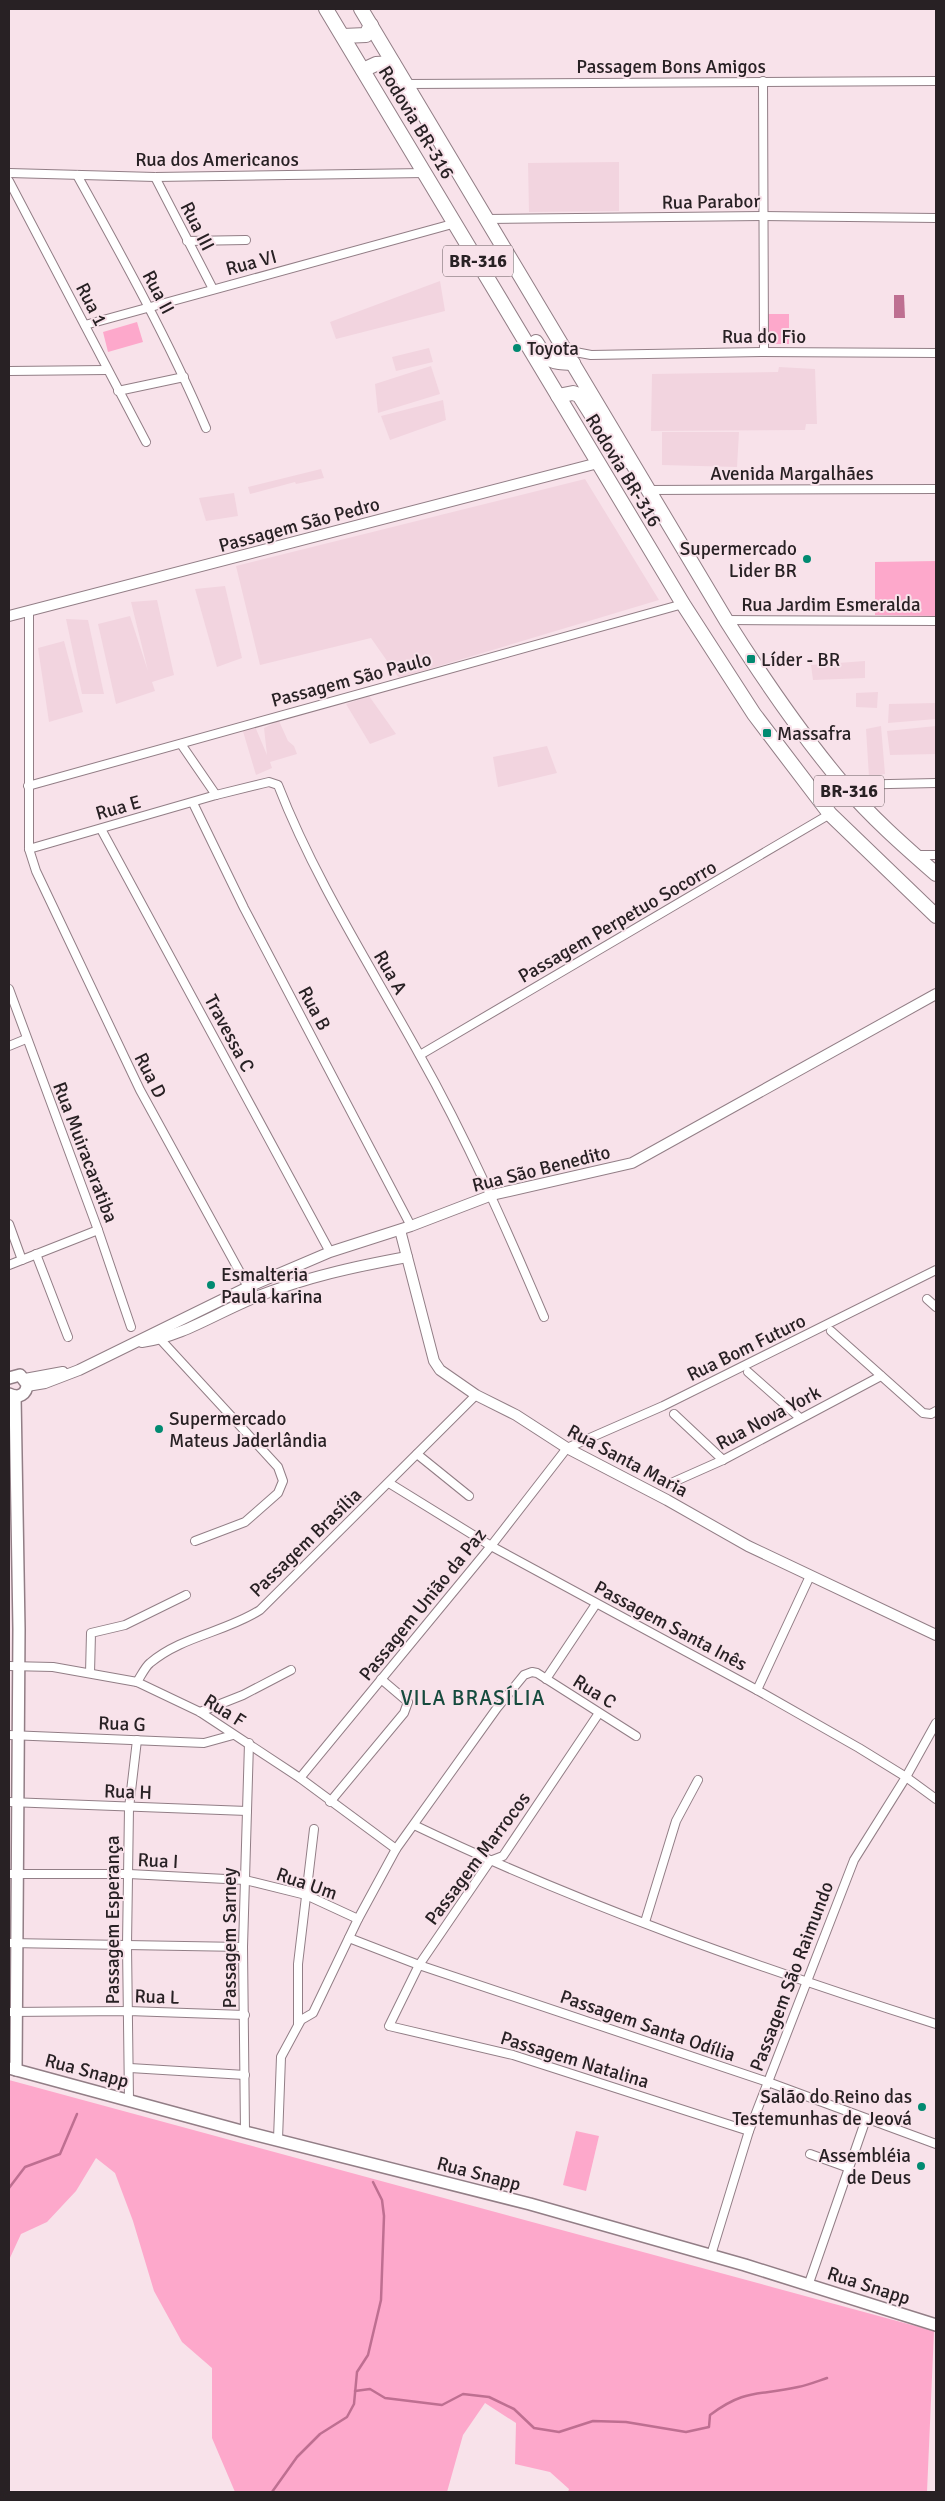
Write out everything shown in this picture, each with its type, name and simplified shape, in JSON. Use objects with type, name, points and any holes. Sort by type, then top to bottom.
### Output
[{"type":"highway","name":"Rodovia BR-316","points":[[326,9],[683,604],[762,727],[830,814],[936,916]]},
{"type":"highway","name":"Rodovia BR-316","points":[[362,9],[726,620],[775,696],[844,785]]},
{"type":"highway","points":[[342,36],[366,35],[371,25]]},
{"type":"highway","points":[[363,70],[376,64],[393,63]]},
{"type":"highway","points":[[472,250],[495,273],[546,358],[552,362],[573,363]]},
{"type":"highway","points":[[558,396],[573,393],[579,395],[612,449],[636,468]]},
{"type":"highway","name":"BR-316","points":[[844,785],[915,856],[936,874]]},
{"type":"main road","points":[[9,1377],[20,1375],[26,1383],[22,1395],[12,1395],[14,1598],[12,2069]]},
{"type":"main road","name":"Rua Snapp","points":[[12,2069],[245,2132],[521,2202],[711,2255],[936,2324]]},
{"type":"street","points":[[763,81],[764,352]]},
{"type":"street","name":"Passagem Bons Amigos","points":[[406,84],[936,81]]},
{"type":"street","name":"Rua dos Americanos","points":[[9,173],[155,176],[425,173]]},
{"type":"street","name":"Rua II","points":[[77,175],[149,307],[184,377],[206,428]]},
{"type":"street","name":"Rua III","points":[[155,176],[212,290]]},
{"type":"street","name":"Rua 1","points":[[9,181],[146,442]]},
{"type":"street","name":"Rua Parabor","points":[[487,220],[762,216],[936,218]]},
{"type":"street","name":"Rua VI","points":[[85,325],[456,224]]},
{"type":"street","points":[[187,241],[246,240]]},
{"type":"street","name":"Rua do Fio","points":[[565,350],[591,355],[764,352],[936,353]]},
{"type":"street","name":"Rua do Fio","points":[[573,363],[591,355]]},
{"type":"street","points":[[9,371],[107,370]]},
{"type":"street","points":[[118,391],[184,377]]},
{"type":"street","name":"Passagem São Pedro","points":[[9,616],[598,463]]},
{"type":"street","name":"Avenida Margalhães","points":[[649,490],[936,489]]},
{"type":"street","name":"Passagem São Paulo","points":[[28,786],[683,604]]},
{"type":"street","name":"Rua D","points":[[29,611],[29,849],[36,870],[140,1090],[248,1287]]},
{"type":"street","name":"Rua Jardim Esmeralda","points":[[726,620],[936,621]]},
{"type":"street","points":[[181,744],[216,795]]},
{"type":"street","name":"Rua A","points":[[253,786],[269,782],[278,786],[326,892],[420,1055],[492,1195],[544,1317]]},
{"type":"street","points":[[844,785],[936,783]]},
{"type":"street","name":"Rua E","points":[[29,849],[253,786]]},
{"type":"street","name":"Rua B","points":[[193,803],[244,908],[411,1226]]},
{"type":"street","name":"Passagem Perpetuo Socorro","points":[[420,1055],[830,814]]},
{"type":"street","name":"Travessa C","points":[[101,829],[330,1252]]},
{"type":"street","points":[[915,856],[936,855]]},
{"type":"street","name":"Rua Muiracaratiba","points":[[9,989],[98,1230],[131,1327]]},
{"type":"street","name":"Rua São Benedito","points":[[26,1383],[46,1383],[79,1370],[248,1287],[330,1252],[400,1230],[492,1195],[607,1170],[645,1158],[936,994]]},
{"type":"street","points":[[9,1046],[26,1039]]},
{"type":"street","points":[[9,1224],[22,1260]]},
{"type":"street","points":[[9,1265],[98,1230]]},
{"type":"street","name":"Rua Santa Maria","points":[[400,1230],[434,1362],[440,1370],[476,1395],[516,1415],[567,1448],[667,1500],[748,1546],[936,1635]]},
{"type":"street","points":[[36,1254],[68,1337]]},
{"type":"street","name":"Rua São Benedito","points":[[139,1342],[161,1340],[254,1298],[313,1276],[407,1257]]},
{"type":"street","name":"Rua Bom Futuro","points":[[567,1448],[663,1406],[936,1270]]},
{"type":"street","points":[[927,1299],[936,1307]]},
{"type":"street","points":[[831,1331],[923,1413],[931,1414],[936,1412]]},
{"type":"street","points":[[161,1340],[278,1467],[283,1481],[278,1493],[245,1522],[195,1541]]},
{"type":"street","points":[[748,1372],[800,1418]]},
{"type":"street","name":"Rua Nova York","points":[[669,1484],[723,1460],[881,1376]]},
{"type":"street","name":"Passagem Brasília","points":[[137,1682],[149,1664],[170,1649],[247,1618],[260,1610],[476,1395]]},
{"type":"street","points":[[674,1414],[723,1460]]},
{"type":"street","name":"Passagem União da Paz","points":[[300,1778],[491,1546],[567,1448]]},
{"type":"street","points":[[417,1454],[469,1496]]},
{"type":"street","name":"Passagem Santa Inês","points":[[389,1482],[491,1546],[757,1690],[906,1777],[936,1799]]},
{"type":"street","points":[[757,1690],[810,1576]]},
{"type":"street","points":[[90,1673],[91,1633],[125,1625],[186,1595]]},
{"type":"street","points":[[546,1679],[596,1604]]},
{"type":"street","name":"Rua F","points":[[13,1666],[53,1667],[137,1682],[200,1712],[300,1778],[396,1849]]},
{"type":"street","points":[[200,1712],[243,1695],[291,1670]]},
{"type":"street","name":"Rua C","points":[[414,1825],[502,1701],[524,1675],[532,1672],[537,1673],[636,1736]]},
{"type":"street","points":[[330,1802],[404,1713],[408,1702],[381,1679]]},
{"type":"street","name":"Passagem Marrocos","points":[[388,2026],[419,1965],[490,1861],[503,1856],[599,1713]]},
{"type":"street","name":"Passagem São Raimundo","points":[[711,2255],[749,2131],[854,1860],[906,1777],[936,1723]]},
{"type":"street","name":"Rua G","points":[[13,1735],[204,1743],[233,1735]]},
{"type":"street","name":"Passagem Esperança","points":[[129,2100],[127,1945],[129,1808],[138,1740]]},
{"type":"street","name":"Passagem Sarney","points":[[245,2132],[243,1947],[249,1743]]},
{"type":"street","points":[[645,1922],[676,1820],[698,1780]]},
{"type":"street","name":"Rua H","points":[[12,1802],[129,1808],[247,1811]]},
{"type":"street","points":[[278,2139],[281,2057],[300,2020],[313,2012],[358,1919],[396,1849],[414,1825],[490,1861],[645,1922],[806,1982],[936,2024]]},
{"type":"street","points":[[298,2027],[298,1964],[314,1829]]},
{"type":"street","name":"Rua I","points":[[13,1874],[129,1874],[245,1880]]},
{"type":"street","name":"Rua Um","points":[[245,1880],[306,1895],[358,1919]]},
{"type":"street","name":"Passagem Santa Odília","points":[[349,1938],[419,1965],[768,2082],[936,2144]]},
{"type":"street","points":[[13,1943],[243,1947]]},
{"type":"street","name":"Rua L","points":[[12,2012],[128,2011],[245,2015]]},
{"type":"street","name":"Passagem Natalina","points":[[388,2026],[513,2055],[749,2131]]},
{"type":"street","points":[[130,2068],[245,2075]]},
{"type":"street","points":[[809,2284],[866,2119]]},
{"type":"street","points":[[810,2154],[849,2168]]},
{"type":"shaded area","points":[[619,162],[619,211],[529,212],[528,163]]},
{"type":"shaded area","points":[[440,281],[445,311],[336,339],[330,322]]},
{"type":"shaded area","points":[[894,295],[904,295],[905,318],[894,318]]},
{"type":"shaded area","points":[[768,314],[789,314],[789,344],[768,344]]},
{"type":"shaded area","points":[[137,322],[143,342],[108,352],[103,332]]},
{"type":"shaded area","points":[[429,348],[433,362],[396,371],[392,357]]},
{"type":"shaded area","points":[[431,366],[440,394],[378,413],[375,384]]},
{"type":"shaded area","points":[[779,367],[815,369],[817,424],[806,424],[805,430],[651,431],[652,374],[778,372]]},
{"type":"shaded area","points":[[443,400],[446,420],[390,440],[381,416]]},
{"type":"shaded area","points":[[662,432],[739,432],[737,467],[662,465]]},
{"type":"shaded area","points":[[321,469],[324,478],[296,484],[295,482],[250,494],[248,487]]},
{"type":"shaded area","points":[[585,479],[659,600],[399,678],[371,638],[260,665],[236,566]]},
{"type":"shaded area","points":[[234,493],[238,516],[206,521],[199,498]]},
{"type":"shaded area","points":[[936,561],[936,616],[875,615],[875,562]]},
{"type":"shaded area","points":[[225,586],[242,658],[217,667],[195,589]]},
{"type":"shaded area","points":[[157,600],[174,675],[152,682],[155,691],[116,704],[98,624],[130,616],[148,671],[131,602]]},
{"type":"shaded area","points":[[66,619],[88,620],[104,694],[82,694]]},
{"type":"shaded area","points":[[64,641],[83,712],[49,722],[38,648]]},
{"type":"shaded area","points":[[865,661],[865,678],[813,680],[811,665]]},
{"type":"shaded area","points":[[878,692],[877,708],[856,707],[856,693]]},
{"type":"shaded area","points":[[369,696],[396,734],[370,744],[346,704]]},
{"type":"shaded area","points":[[936,703],[936,719],[888,723],[889,704]]},
{"type":"shaded area","points":[[279,721],[288,741],[294,746],[297,754],[270,762],[272,768],[256,775],[242,728],[254,724],[267,755],[264,728]]},
{"type":"shaded area","points":[[881,726],[885,774],[869,777],[866,729]]},
{"type":"shaded area","points":[[936,726],[936,754],[890,755],[887,731]]},
{"type":"shaded area","points":[[547,746],[557,773],[498,787],[493,757]]},
{"type":"shaded area","points":[[9,2080],[934,2331],[927,2492],[568,2492],[569,2489],[550,2472],[515,2464],[516,2423],[485,2403],[463,2435],[447,2492],[235,2492],[212,2438],[212,2368],[182,2342],[154,2291],[133,2221],[115,2173],[96,2158],[76,2191],[47,2222],[21,2234],[9,2260]]},
{"type":"shaded area","points":[[576,2131],[599,2136],[586,2191],[563,2185]]},
{"type":"waterway","points":[[9,2188],[25,2167],[60,2154],[77,2114]]},
{"type":"waterway","points":[[272,2492],[297,2457],[320,2434],[347,2417],[354,2404],[357,2372],[368,2355],[381,2300],[384,2216],[382,2200],[373,2182]]},
{"type":"waterway","points":[[355,2391],[370,2389],[385,2398],[442,2405],[463,2394],[489,2397],[514,2409],[534,2428],[559,2432],[593,2421],[626,2422],[686,2432],[709,2427],[710,2415],[733,2400],[753,2394],[798,2387],[827,2378]]},
{"type":"place","name":"Toyota","points":[[517,348]]},
{"type":"place","name":"Supermercado Lider BR","points":[[807,559]]},
{"type":"place","name":"Líder - BR","points":[[751,659]]},
{"type":"place","name":"Massafra","points":[[767,733]]},
{"type":"place","name":"Esmalteria Paula karina","points":[[211,1285]]},
{"type":"place","name":"Supermercado Mateus Jaderlândia","points":[[159,1429]]},
{"type":"place","name":"Salão do Reino das Testemunhas de Jeová","points":[[922,2107]]},
{"type":"place","name":"Assembléia de Deus","points":[[921,2166]]},
{"type":"district","name":"VILA BRASÍLIA","points":[[473,1698]]}]
